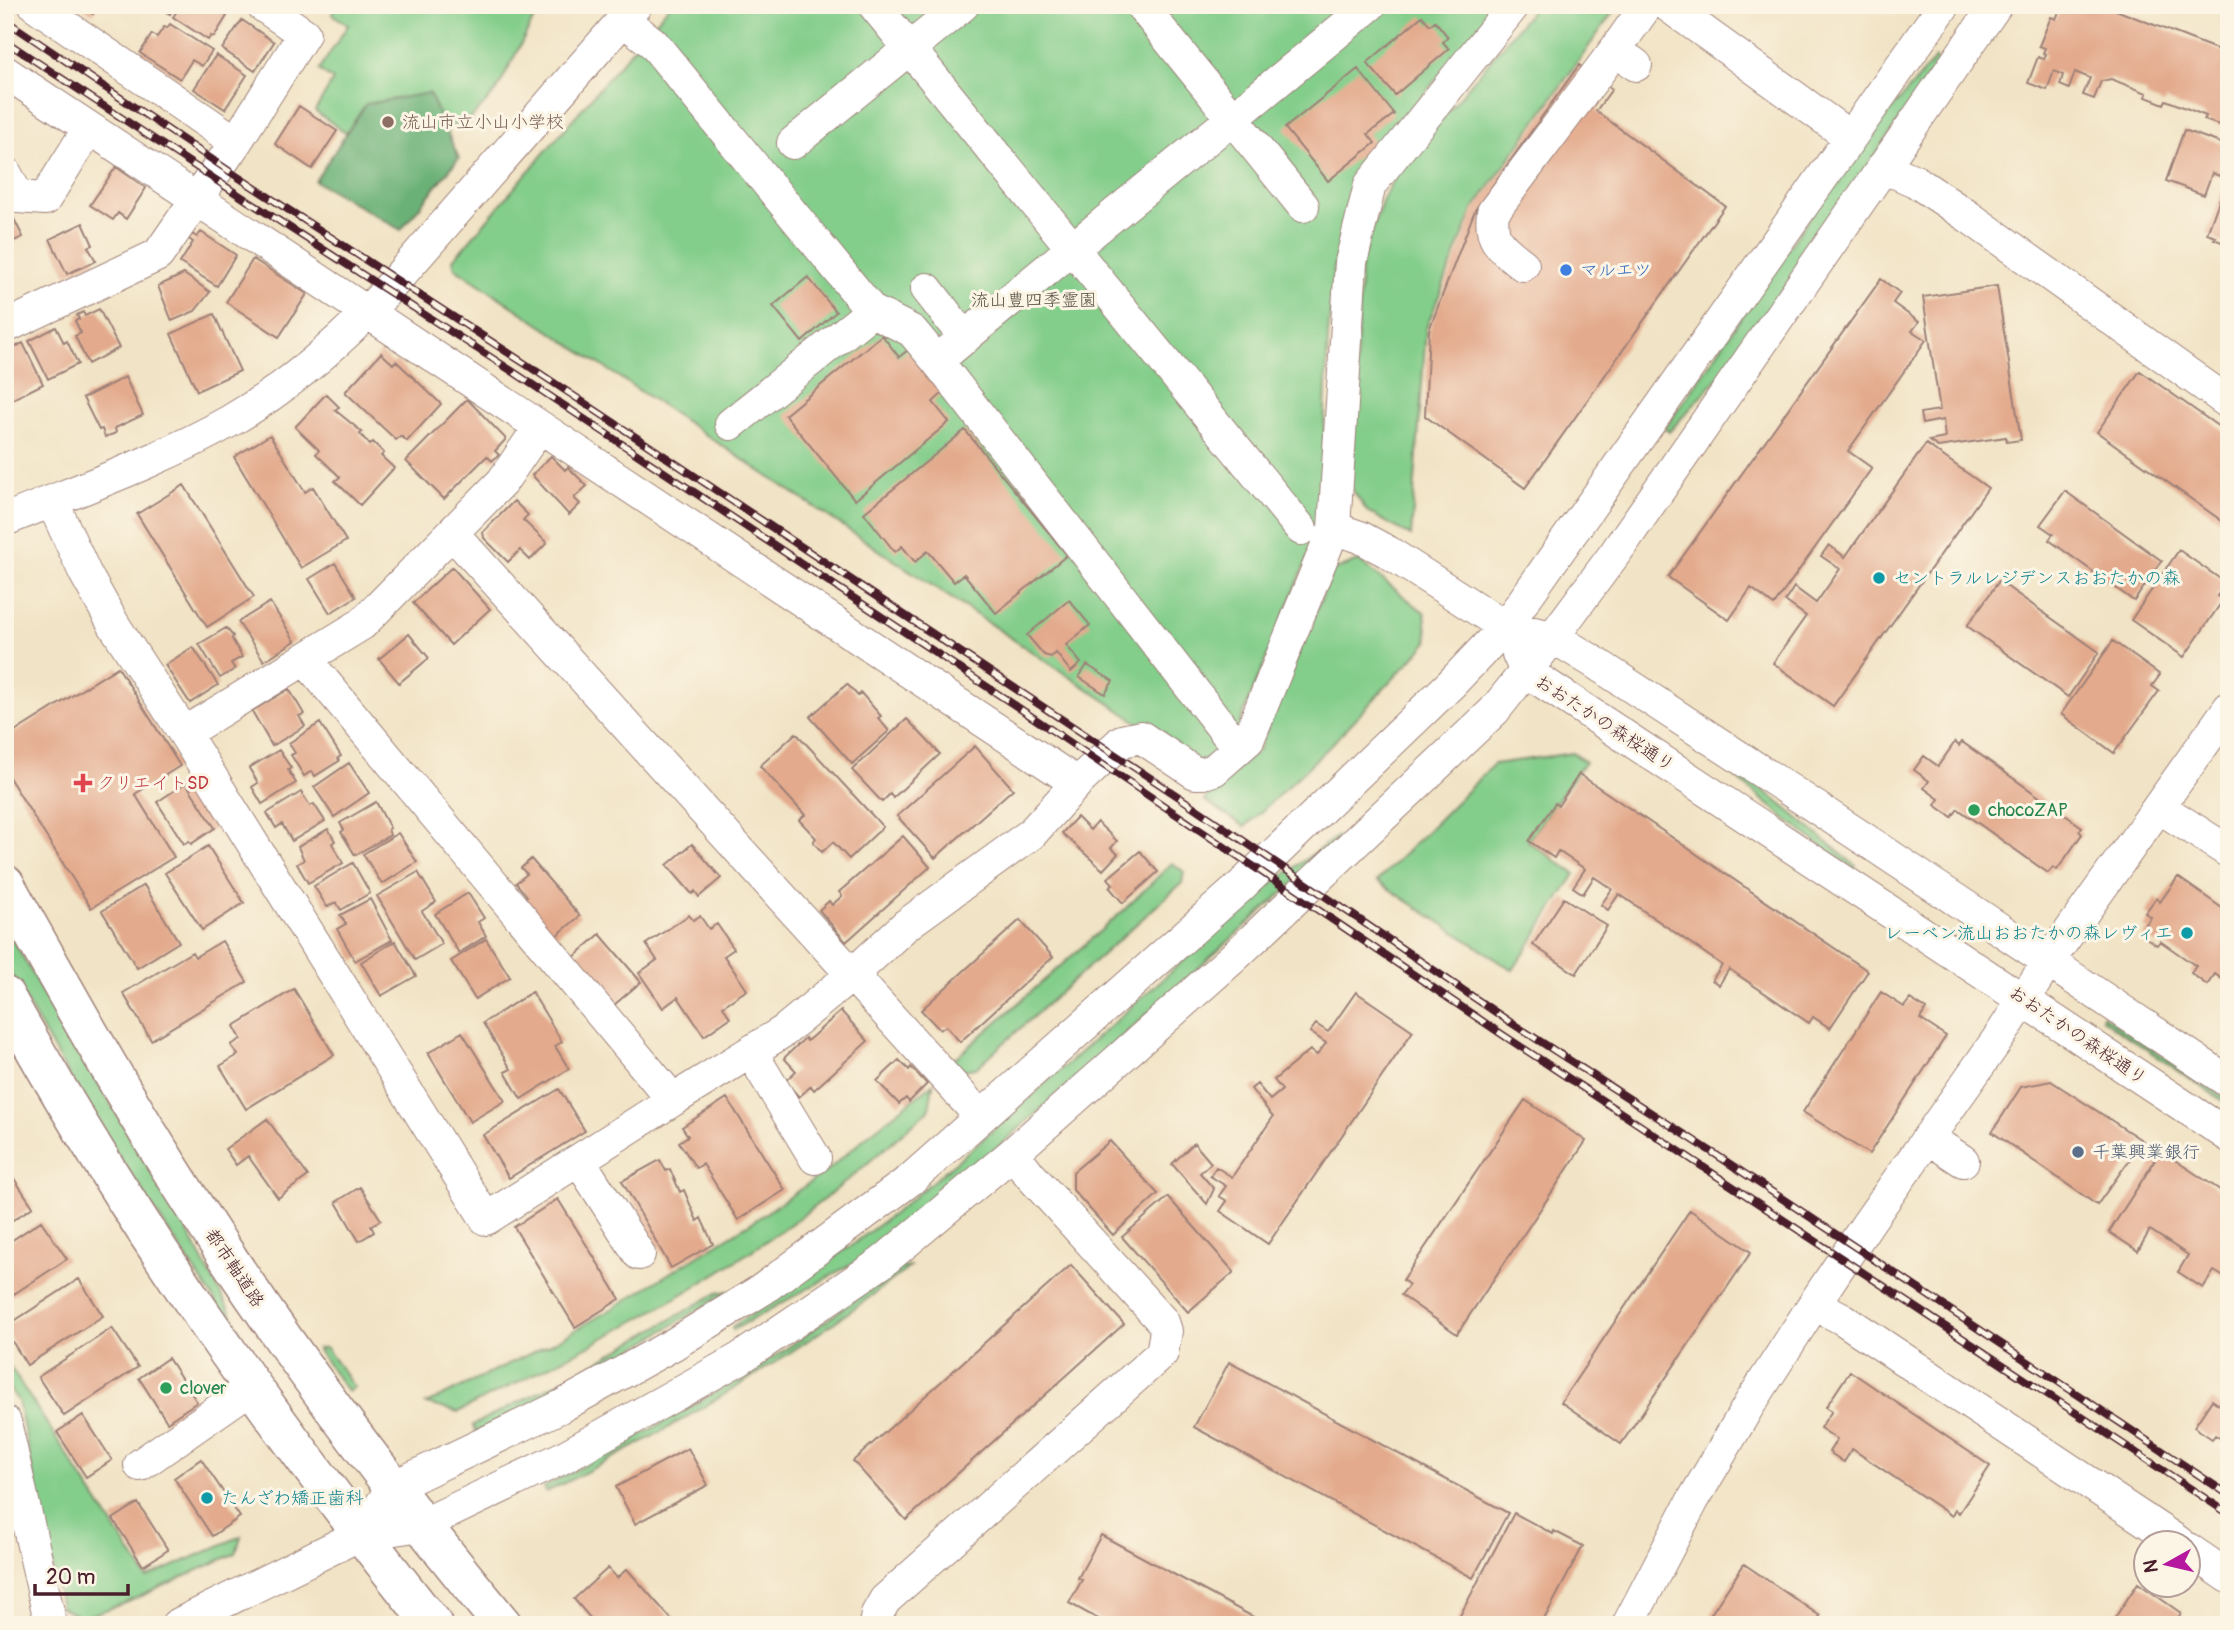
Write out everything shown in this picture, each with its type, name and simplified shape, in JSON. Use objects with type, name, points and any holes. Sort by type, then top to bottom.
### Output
[{"type":"main road","name":"都市軸道路","points":[[5,884],[88,1033],[186,1195],[267,1317],[422,1525],[503,1625]]},
{"type":"main road","points":[[5,996],[120,1188],[252,1387],[361,1534],[433,1625]]},
{"type":"street","points":[[35,5],[236,142]]},
{"type":"street","points":[[5,327],[158,255],[236,142],[304,34],[262,5]]},
{"type":"street","points":[[874,5],[1301,528]]},
{"type":"street","points":[[793,143],[963,5]]},
{"type":"street","points":[[1141,5],[1303,206]]},
{"type":"street","points":[[937,361],[1370,5]]},
{"type":"street","points":[[52,501],[85,573],[114,625],[486,1219],[784,1031],[853,974],[906,925],[1031,834],[1077,783],[1122,741],[1141,737],[1195,773],[1204,773],[1213,770],[1248,740],[1334,528],[1351,262],[1370,185],[1514,5]]},
{"type":"street","points":[[1523,265],[1501,247],[1493,236],[1493,212],[1626,57],[1647,5]]},
{"type":"street","points":[[361,1534],[393,1487],[623,1374],[725,1313],[823,1247],[899,1188],[1240,887],[1441,694],[1505,627],[1944,5]]},
{"type":"street","points":[[177,1625],[361,1534],[422,1525],[614,1431],[739,1359],[881,1263],[1013,1153],[1234,957],[1494,711],[1616,552],[1996,5]]},
{"type":"street","points":[[1677,8],[1850,137]]},
{"type":"street","points":[[5,520],[186,444],[230,421],[302,373],[368,312],[630,13],[872,311],[912,331],[937,361],[1238,748]]},
{"type":"street","points":[[5,72],[1077,783]]},
{"type":"street","points":[[5,172],[18,197],[45,199],[89,128]]},
{"type":"street","points":[[1883,167],[1915,181],[1969,217],[2229,403]]},
{"type":"street","points":[[927,289],[965,338]]},
{"type":"street","points":[[731,424],[872,311]]},
{"type":"street","points":[[184,733],[362,624],[502,482],[539,428]]},
{"type":"street","points":[[1334,528],[1360,537],[1388,552],[1505,627],[1553,637],[1837,821],[2229,1082]]},
{"type":"street","points":[[453,534],[514,607],[853,974],[981,1117]]},
{"type":"street","name":"おおたかの森桜通り","points":[[1505,627],[1526,671],[2229,1136]]},
{"type":"street","points":[[306,660],[372,730],[673,1100]]},
{"type":"street","points":[[1628,1625],[1692,1502],[1749,1405],[1814,1304],[2025,1000],[2048,962],[2229,708]]},
{"type":"street","points":[[2159,807],[2229,852]]},
{"type":"street","points":[[751,1052],[815,1158]]},
{"type":"street","points":[[1928,1138],[1963,1161]]},
{"type":"street","points":[[875,1625],[877,1614],[885,1601],[1162,1353],[1166,1331],[1163,1322],[1013,1153]]},
{"type":"street","points":[[579,1160],[639,1254]]},
{"type":"street","points":[[1814,1304],[1843,1319],[2157,1528]]},
{"type":"street","points":[[140,1465],[252,1387]]},
{"type":"street","points":[[5,1422],[51,1625]]},
{"type":"street","points":[[2202,1558],[2229,1577]]},
{"type":"green space","points":[[336,5],[541,5],[496,92],[472,117],[446,129],[429,93],[366,104],[346,133],[315,111],[333,80],[319,70],[348,25],[332,14]]},
{"type":"green space","name":"流山豊四季霊園","points":[[670,5],[1496,5],[1379,150],[1351,194],[1334,267],[1328,337],[1321,506],[1313,545],[1234,737],[1210,758],[1196,761],[455,268],[453,260]]},
{"type":"green space","points":[[1536,5],[1618,5],[1473,210],[1426,329],[1411,536],[1367,511],[1350,486],[1361,263],[1383,199],[1396,174]]},
{"type":"green space","points":[[1936,58],[1939,62],[1736,358],[1669,432],[1665,429],[1853,154]]},
{"type":"green space","points":[[429,93],[459,158],[401,230],[315,181],[366,104]]},
{"type":"green space","points":[[1359,561],[1425,613],[1428,642],[1329,747],[1245,827],[1204,800],[1258,751],[1333,571]]},
{"type":"green space","points":[[1573,753],[1585,762],[1528,841],[1575,874],[1513,970],[1377,881],[1494,764]]},
{"type":"green space","points":[[1723,762],[1766,792],[1856,866],[1855,869],[1770,806],[1721,765]]},
{"type":"green space","points":[[1337,836],[1341,840],[1315,864],[978,1165],[861,1259],[733,1330],[732,1327],[852,1245],[902,1207],[983,1139],[1257,895]]},
{"type":"green space","points":[[1172,863],[1184,872],[1182,883],[976,1068],[955,1071],[944,1058],[957,1057],[1124,910]]},
{"type":"green space","points":[[5,926],[62,1025],[175,1208],[241,1332],[238,1335],[121,1160],[59,1059],[5,964]]},
{"type":"green space","points":[[2103,1015],[2229,1100],[2229,1105],[2102,1019]]},
{"type":"green space","points":[[933,1084],[929,1110],[863,1167],[780,1231],[692,1289],[552,1365],[458,1412],[426,1404],[554,1342],[757,1219],[828,1170]]},
{"type":"green space","points":[[911,1266],[824,1330],[734,1388],[594,1468],[546,1492],[544,1487],[716,1392],[772,1358],[898,1268]]},
{"type":"green space","points":[[729,1291],[618,1358],[476,1432],[473,1425],[576,1374],[717,1293]]},
{"type":"green space","points":[[326,1348],[354,1387],[348,1392],[317,1349]]},
{"type":"green space","points":[[5,1359],[147,1578],[241,1536],[236,1553],[128,1602],[82,1618],[61,1607],[18,1401],[5,1382]]},
{"type":"building","points":[[80,5],[98,5],[93,14]]},
{"type":"building","points":[[155,5],[175,5],[170,14]]},
{"type":"building","points":[[181,5],[221,5],[226,9],[224,14],[227,16],[214,37],[211,36],[208,40],[173,17]]},
{"type":"building","points":[[2062,5],[2103,5],[2229,54],[2229,124],[2223,122],[2222,126],[2204,120],[2206,116],[2166,100],[2164,104],[2146,97],[2147,93],[2111,79],[2101,81],[2094,99],[2083,95],[2090,78],[2075,72],[2069,89],[2060,85],[2063,75],[2054,71],[2047,90],[2028,83],[2038,57],[2044,59],[2046,54],[2043,53],[2045,48],[2039,46],[2051,17],[2056,19]]},
{"type":"building","points":[[1422,16],[1430,25],[1435,21],[1448,37],[1443,42],[1449,49],[1395,95],[1367,63]]},
{"type":"building","points":[[242,20],[274,42],[255,71],[222,49]]},
{"type":"building","points":[[170,24],[212,51],[202,66],[192,60],[180,79],[140,53],[152,34],[157,37],[164,27],[167,28]]},
{"type":"building","points":[[216,55],[247,75],[225,109],[194,89]]},
{"type":"building","name":"マルエツ","points":[[1579,65],[1612,89],[1596,111],[1725,206],[1525,488],[1425,416],[1429,330],[1475,210]]},
{"type":"building","points":[[1358,69],[1394,114],[1368,134],[1375,143],[1328,181],[1285,128]]},
{"type":"building","points":[[299,106],[337,131],[312,169],[275,144]]},
{"type":"building","points":[[2184,130],[2223,144],[2221,151],[2229,153],[2229,245],[2207,234],[2227,179],[2212,173],[2204,195],[2166,181]]},
{"type":"building","points":[[116,167],[146,188],[126,219],[118,213],[113,220],[90,205]]},
{"type":"building","points":[[5,201],[23,237],[5,245]]},
{"type":"building","points":[[83,223],[93,245],[88,247],[96,261],[67,274],[50,239]]},
{"type":"building","points":[[201,232],[236,255],[217,286],[180,263],[193,242],[189,239],[192,234],[197,237]]},
{"type":"building","points":[[253,259],[307,294],[279,337],[226,302]]},
{"type":"building","points":[[184,274],[210,292],[195,311],[172,321],[158,286]]},
{"type":"building","points":[[808,277],[836,312],[802,342],[773,306]]},
{"type":"building","points":[[1881,279],[1900,293],[1893,303],[1919,322],[1912,331],[1926,340],[1848,451],[1872,468],[1774,605],[1751,588],[1729,620],[1668,577]]},
{"type":"building","points":[[1997,286],[2021,440],[2007,442],[2006,437],[1938,447],[1929,441],[1945,438],[1943,420],[1922,424],[1920,413],[1940,410],[1923,297]]},
{"type":"building","points":[[99,309],[119,348],[88,364],[75,336],[81,333],[75,321],[79,319],[77,315],[83,312],[85,316]]},
{"type":"building","points":[[214,314],[240,371],[197,391],[171,334]]},
{"type":"building","points":[[56,327],[64,343],[67,341],[78,364],[48,379],[29,341]]},
{"type":"building","points":[[882,335],[899,357],[908,350],[943,393],[933,402],[949,422],[855,500],[785,415]]},
{"type":"building","points":[[23,343],[43,384],[11,400],[5,388],[5,352]]},
{"type":"building","points":[[381,353],[393,364],[396,361],[441,404],[407,441],[401,436],[396,440],[345,392]]},
{"type":"building","points":[[2140,371],[2229,434],[2229,526],[2097,432]]},
{"type":"building","points":[[125,377],[143,415],[115,428],[116,433],[105,437],[83,398]]},
{"type":"building","points":[[326,394],[339,407],[335,410],[362,432],[360,434],[370,445],[373,442],[384,453],[381,456],[394,468],[360,505],[335,481],[340,477],[316,454],[319,450],[295,427]]},
{"type":"building","points":[[467,399],[506,439],[495,451],[499,455],[492,461],[487,456],[444,499],[406,461]]},
{"type":"building","points":[[965,430],[1067,555],[996,613],[964,574],[954,582],[928,551],[915,562],[902,546],[895,552],[864,513]]},
{"type":"building","points":[[270,435],[305,492],[313,487],[346,541],[301,568],[234,457]]},
{"type":"building","name":"セントラルレジデンスおおたかの森","points":[[1926,444],[1988,488],[1833,706],[1773,663],[1806,616],[1785,601],[1794,587],[1816,603],[1840,569],[1821,556],[1829,545],[1845,557]]},
{"type":"building","points":[[551,456],[565,470],[568,467],[587,486],[574,498],[580,504],[569,515],[532,475]]},
{"type":"building","points":[[184,485],[254,597],[207,627],[137,514]]},
{"type":"building","points":[[2065,491],[2162,561],[2134,601],[2049,540],[2053,534],[2040,525]]},
{"type":"building","points":[[514,501],[528,515],[523,520],[547,543],[530,560],[520,550],[508,562],[484,538],[483,532]]},
{"type":"building","points":[[2179,550],[2226,583],[2217,596],[2223,600],[2184,657],[2131,620]]},
{"type":"building","points":[[335,563],[356,597],[330,613],[309,579]]},
{"type":"building","points":[[452,567],[490,609],[451,645],[413,603]]},
{"type":"building","points":[[1999,581],[2099,652],[2068,697],[1967,626]]},
{"type":"building","points":[[1069,600],[1090,625],[1066,645],[1081,663],[1071,672],[1056,653],[1051,657],[1044,655],[1027,635]]},
{"type":"building","points":[[270,602],[295,641],[264,661],[238,622]]},
{"type":"building","points":[[226,628],[233,636],[232,639],[242,657],[231,663],[235,669],[220,678],[199,644]]},
{"type":"building","points":[[409,634],[429,658],[399,683],[379,659]]},
{"type":"building","points":[[2113,641],[2160,675],[2152,686],[2159,691],[2114,753],[2061,714]]},
{"type":"building","points":[[193,647],[218,685],[190,703],[165,665]]},
{"type":"building","points":[[1087,665],[1113,681],[1105,694],[1079,677]]},
{"type":"building","name":"クリエイトSD","points":[[118,667],[180,766],[135,794],[174,857],[91,908],[5,771],[5,738]]},
{"type":"building","points":[[847,684],[858,696],[861,693],[881,716],[878,718],[889,731],[852,764],[810,717]]},
{"type":"building","points":[[289,689],[304,714],[299,716],[305,726],[272,746],[252,711]]},
{"type":"building","points":[[907,719],[940,754],[893,798],[890,794],[882,802],[852,770]]},
{"type":"building","points":[[320,723],[341,756],[339,761],[315,776],[312,771],[304,776],[291,755],[295,753],[289,743]]},
{"type":"building","points":[[796,733],[883,827],[849,859],[833,842],[822,852],[813,842],[816,838],[799,820],[805,815],[760,766]]},
{"type":"building","points":[[1955,742],[1959,746],[1962,742],[2082,827],[2079,831],[2082,834],[2057,870],[2053,867],[2048,873],[1958,809],[1952,817],[1935,805],[1939,799],[1924,788],[1929,781],[1914,770],[1924,756],[1938,766]]},
{"type":"building","points":[[975,746],[1013,789],[935,858],[897,816]]},
{"type":"building","points":[[279,750],[291,768],[288,770],[296,783],[262,804],[252,787],[258,783],[249,768]]},
{"type":"building","points":[[349,763],[369,793],[334,817],[314,787]]},
{"type":"building","points":[[1579,774],[1868,971],[1830,1028],[1813,1017],[1809,1023],[1729,969],[1719,985],[1712,980],[1722,965],[1619,894],[1608,910],[1601,905],[1612,889],[1594,877],[1583,894],[1573,887],[1585,869],[1558,851],[1554,858],[1529,841],[1555,803],[1558,806]]},
{"type":"building","points":[[186,783],[215,828],[191,844],[189,841],[184,844],[157,802]]},
{"type":"building","points":[[301,792],[310,806],[314,804],[325,821],[292,841],[282,824],[276,828],[267,813]]},
{"type":"building","points":[[376,802],[390,828],[390,835],[355,855],[341,832],[344,830],[340,823]]},
{"type":"building","points":[[1077,817],[1090,830],[1097,822],[1117,841],[1111,848],[1118,854],[1103,870],[1062,833]]},
{"type":"building","points":[[328,829],[343,863],[308,883],[297,864],[304,860],[298,847]]},
{"type":"building","points":[[398,833],[417,862],[382,884],[363,854]]},
{"type":"building","points":[[903,836],[930,867],[846,942],[819,910],[829,901],[832,905],[842,896],[839,892]]},
{"type":"building","points":[[692,844],[721,878],[699,897],[695,891],[692,894],[667,865]]},
{"type":"building","points":[[208,846],[244,903],[202,930],[165,873]]},
{"type":"building","points":[[1140,851],[1158,872],[1123,903],[1109,887],[1113,884],[1108,878]]},
{"type":"building","points":[[531,859],[580,916],[555,937],[523,899],[527,896],[516,883],[527,874],[521,868]]},
{"type":"building","points":[[353,863],[370,893],[341,910],[336,902],[327,907],[314,886]]},
{"type":"building","points":[[418,872],[436,902],[422,911],[442,944],[415,960],[377,896]]},
{"type":"building","name":"レーベン流山おおたかの森レヴィエ","points":[[2178,877],[2229,913],[2229,973],[2223,980],[2215,974],[2207,985],[2191,973],[2196,966],[2160,941],[2157,945],[2143,936],[2148,930],[2144,927],[2151,917],[2145,913],[2156,898],[2160,902]]},
{"type":"building","points":[[144,885],[179,942],[137,968],[102,911]]},
{"type":"building","points":[[468,893],[484,918],[478,922],[486,936],[459,953],[435,914]]},
{"type":"building","points":[[1564,898],[1607,926],[1576,974],[1533,945]]},
{"type":"building","points":[[370,899],[392,940],[355,961],[337,929],[346,924],[340,915]]},
{"type":"building","points":[[689,915],[693,920],[700,916],[709,929],[717,924],[734,949],[724,956],[747,990],[723,1006],[730,1018],[704,1036],[678,997],[663,1008],[639,973],[657,960],[646,944]]},
{"type":"building","points":[[1020,920],[1053,957],[960,1042],[946,1026],[940,1030],[921,1010]]},
{"type":"building","points":[[600,934],[641,982],[614,1005],[573,958]]},
{"type":"building","points":[[486,939],[510,977],[475,999],[451,961]]},
{"type":"building","points":[[222,941],[247,982],[151,1040],[123,993],[192,952],[195,957]]},
{"type":"building","points":[[395,941],[416,976],[381,996],[361,962]]},
{"type":"building","points":[[294,989],[334,1055],[246,1109],[220,1066],[238,1055],[231,1045],[241,1039],[234,1026]]},
{"type":"building","points":[[532,992],[562,1042],[555,1046],[569,1069],[521,1099],[505,1072],[511,1069],[483,1023]]},
{"type":"building","points":[[1356,992],[1413,1031],[1268,1244],[1220,1211],[1227,1201],[1219,1196],[1226,1186],[1210,1176],[1216,1167],[1232,1177],[1273,1117],[1251,1089],[1257,1084],[1270,1100],[1282,1090],[1274,1080],[1310,1050],[1317,1055],[1326,1043],[1310,1032],[1316,1024],[1328,1032]]},
{"type":"building","points":[[1881,992],[1904,1007],[1910,999],[1926,1009],[1920,1019],[1946,1036],[1869,1154],[1803,1112]]},
{"type":"building","points":[[841,1011],[868,1041],[814,1090],[811,1086],[799,1097],[785,1081],[796,1071],[784,1058]]},
{"type":"building","points":[[462,1032],[505,1101],[470,1122],[428,1053]]},
{"type":"building","points":[[899,1060],[909,1070],[911,1067],[927,1084],[909,1102],[906,1098],[899,1104],[877,1081]]},
{"type":"building","name":"千葉興業銀行","points":[[2051,1081],[2143,1141],[2097,1205],[1992,1132],[2021,1087]]},
{"type":"building","points":[[559,1089],[585,1131],[509,1178],[483,1135]]},
{"type":"building","points":[[727,1098],[785,1190],[738,1220],[703,1164],[696,1168],[679,1142],[688,1136],[682,1127]]},
{"type":"building","points":[[1525,1100],[1586,1141],[1457,1334],[1401,1295],[1409,1285],[1403,1280]]},
{"type":"building","points":[[267,1119],[308,1176],[278,1198],[248,1156],[236,1165],[225,1149]]},
{"type":"building","points":[[1110,1141],[1158,1194],[1113,1235],[1073,1190],[1073,1172]]},
{"type":"building","points":[[1194,1143],[1211,1163],[1200,1173],[1214,1189],[1207,1204],[1172,1164]]},
{"type":"building","points":[[2161,1151],[2229,1196],[2229,1280],[2214,1271],[2203,1288],[2178,1272],[2188,1255],[2150,1230],[2138,1251],[2109,1232]]},
{"type":"building","points":[[660,1160],[666,1171],[670,1169],[680,1192],[684,1190],[697,1221],[701,1218],[713,1244],[671,1268],[622,1181]]},
{"type":"building","points":[[7,1168],[33,1207],[5,1225],[5,1169]]},
{"type":"building","points":[[360,1187],[381,1220],[371,1226],[374,1232],[359,1241],[336,1202]]},
{"type":"building","points":[[1168,1197],[1234,1272],[1188,1312],[1122,1237]]},
{"type":"building","points":[[558,1199],[620,1299],[575,1327],[514,1227]]},
{"type":"building","points":[[1690,1210],[1751,1252],[1621,1444],[1561,1402]]},
{"type":"building","points":[[41,1221],[67,1259],[5,1300],[5,1245]]},
{"type":"building","points":[[1071,1265],[1124,1324],[906,1520],[853,1461]]},
{"type":"building","points":[[79,1279],[103,1316],[27,1365],[5,1327]]},
{"type":"building","points":[[112,1328],[138,1367],[64,1416],[38,1377]]},
{"type":"building","points":[[168,1358],[197,1402],[167,1422],[139,1378]]},
{"type":"building","points":[[1229,1362],[1508,1513],[1473,1578],[1194,1427]]},
{"type":"building","points":[[1850,1371],[1990,1466],[1959,1513],[1955,1510],[1952,1516],[1852,1449],[1844,1462],[1829,1452],[1837,1439],[1820,1428],[1832,1411],[1826,1407]]},
{"type":"building","points":[[2212,1400],[2224,1408],[2229,1401],[2229,1444],[2215,1435],[2212,1439],[2194,1427]]},
{"type":"building","points":[[83,1415],[112,1460],[86,1477],[57,1432]]},
{"type":"building","points":[[688,1448],[708,1485],[635,1524],[616,1487]]},
{"type":"building","name":"たんざわ矯正歯科","points":[[201,1459],[240,1517],[212,1536],[174,1478]]},
{"type":"building","points":[[138,1503],[168,1550],[143,1566],[113,1519]]},
{"type":"building","points":[[1514,1513],[1553,1534],[1554,1531],[1583,1546],[1541,1625],[1455,1625]]},
{"type":"building","points":[[1101,1535],[1268,1625],[1109,1625],[1069,1603],[1082,1580],[1078,1578]]},
{"type":"building","points":[[1744,1564],[1820,1616],[1814,1625],[1726,1625],[1711,1614]]},
{"type":"building","points":[[608,1568],[617,1578],[627,1569],[673,1621],[669,1625],[596,1625],[574,1599]]},
{"type":"building","points":[[2132,1592],[2132,1598],[2160,1598],[2181,1613],[2174,1625],[2110,1625]]},
{"type":"railway","points":[[5,20],[238,177],[1179,797],[1510,1022],[1715,1154],[2229,1495]]},
{"type":"railway","points":[[5,41],[515,373],[1019,708],[1500,1033],[2229,1514]]},
{"type":"place","name":"流山市立小山小学校","points":[[388,122]]},
{"type":"place","name":"マルエツ","points":[[1566,270]]},
{"type":"place","name":"セントラルレジデンスおおたかの森","points":[[1879,578]]},
{"type":"place","name":"クリエイトSD","points":[[83,783]]},
{"type":"place","name":"chocoZAP","points":[[1974,810]]},
{"type":"place","name":"レーベン流山おおたかの森レヴィエ","points":[[2187,933]]},
{"type":"place","name":"千葉興業銀行","points":[[2078,1152]]},
{"type":"place","name":"clover","points":[[166,1388]]},
{"type":"place","name":"たんざわ矯正歯科","points":[[207,1498]]}]
